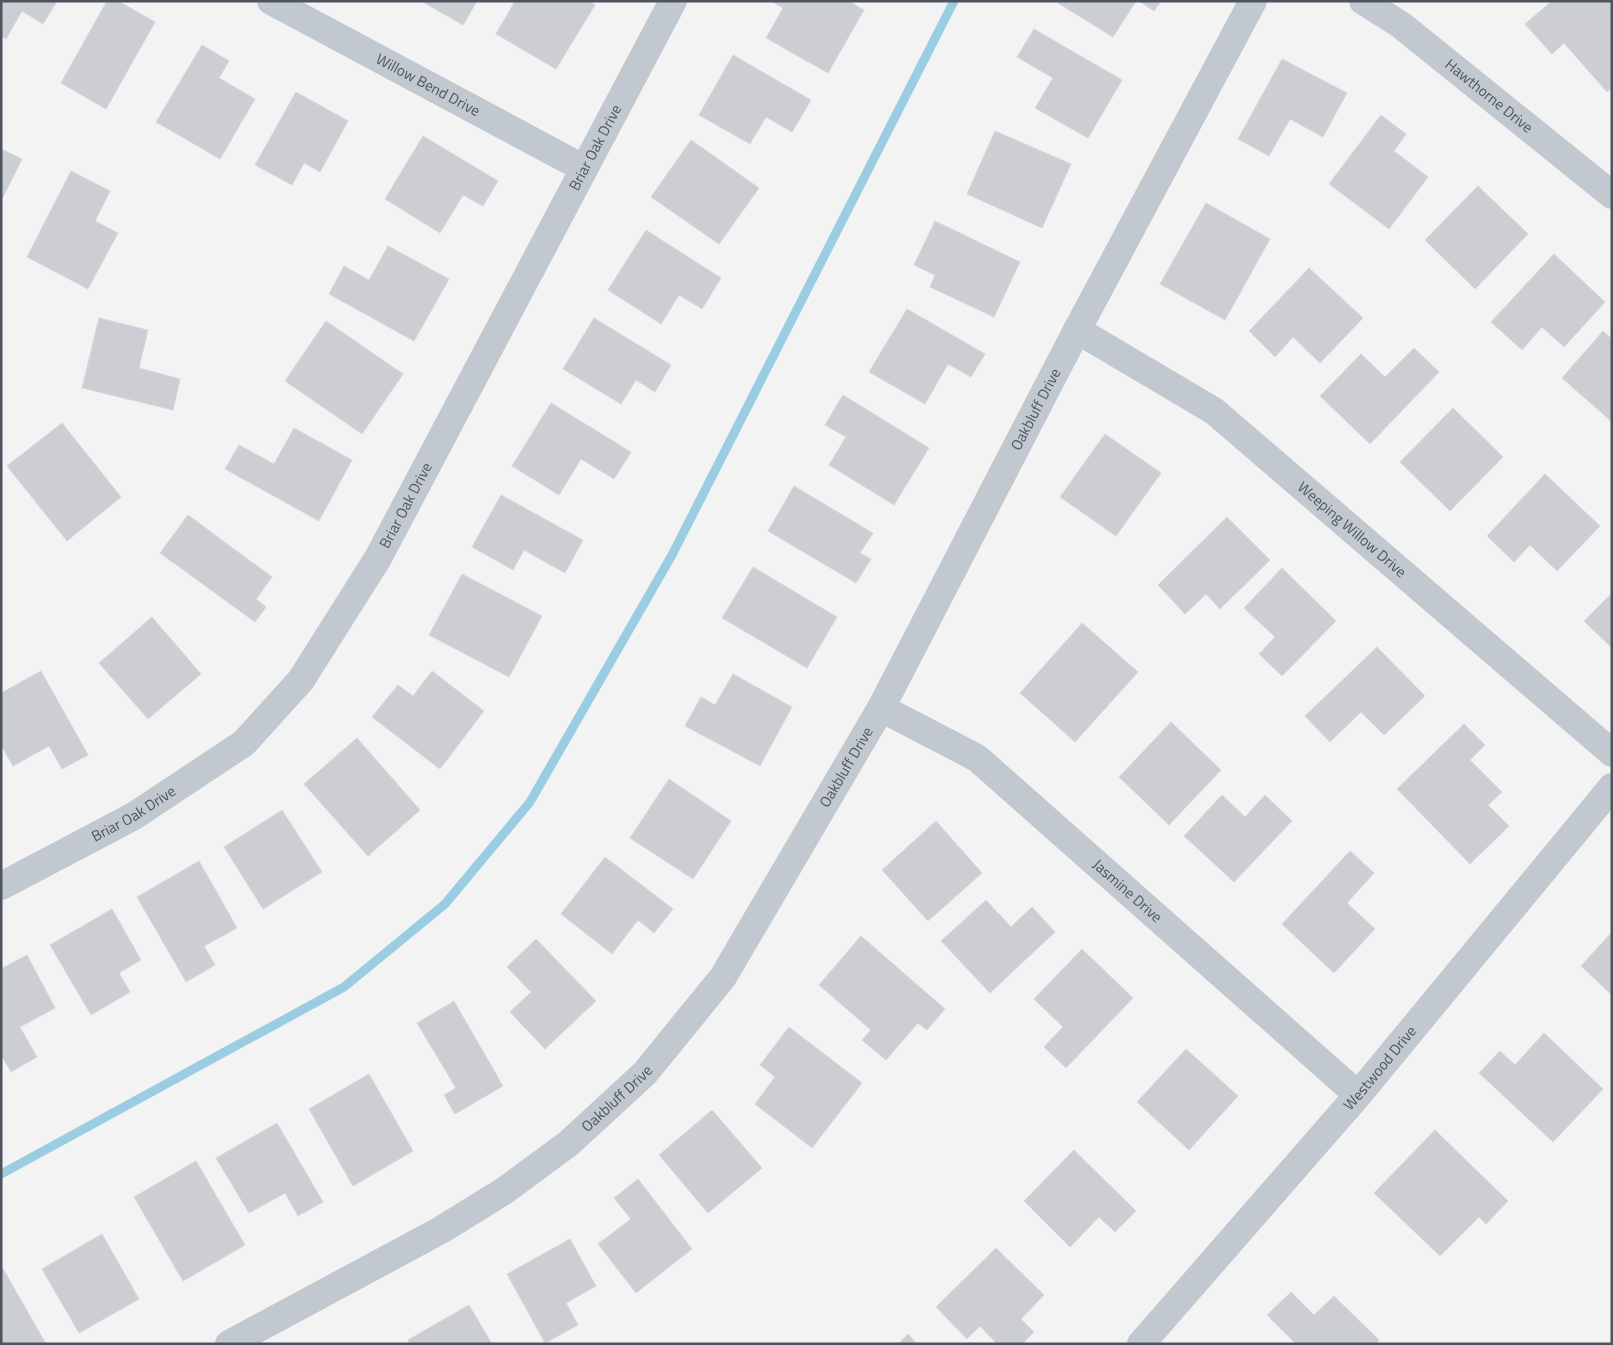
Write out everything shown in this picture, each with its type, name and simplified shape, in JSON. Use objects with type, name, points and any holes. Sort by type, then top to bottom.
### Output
[{"type":"street","name":"Willow Bend Drive","points":[[271,1],[583,168]]},
{"type":"street","name":"Briar Oak Drive","points":[[1,886],[134,816],[244,743],[301,680],[378,558],[673,1]]},
{"type":"street","name":"Oakbluff Drive","points":[[229,1344],[441,1230],[493,1198],[569,1143],[645,1073],[723,977],[881,708],[1076,330],[1253,1]]},
{"type":"street","name":"Hawthorne Drive","points":[[1363,1],[1401,25],[1612,196]]},
{"type":"street","name":"Weeping Willow Drive","points":[[1076,330],[1214,411],[1612,753]]},
{"type":"street","name":"Jasmine Drive","points":[[881,708],[976,758],[1358,1095]]},
{"type":"street","name":"Westwood Drive","points":[[1140,1344],[1358,1095],[1612,787]]},
{"type":"building","points":[[1,1],[57,1],[43,24],[22,11],[6,39],[1,36]]},
{"type":"building","points":[[107,1],[118,1],[155,22],[106,109],[61,83]]},
{"type":"building","points":[[421,1],[477,1],[463,25]]},
{"type":"building","points":[[515,1],[589,1],[595,5],[556,69],[496,34]]},
{"type":"building","points":[[771,1],[848,1],[864,10],[828,73],[766,38],[783,8]]},
{"type":"building","points":[[1059,1],[1136,1],[1113,37],[1058,3]]},
{"type":"building","points":[[1139,1],[1161,1],[1154,11]]},
{"type":"building","points":[[1552,1],[1612,1],[1612,88],[1607,92],[1564,43],[1552,54],[1525,24]]},
{"type":"building","points":[[1034,29],[1122,80],[1088,138],[1035,108],[1053,78],[1017,57]]},
{"type":"building","points":[[202,45],[229,61],[219,78],[255,99],[220,159],[156,122]]},
{"type":"building","points":[[733,55],[811,100],[792,132],[766,117],[750,144],[699,115]]},
{"type":"building","points":[[1282,59],[1347,93],[1323,137],[1290,119],[1269,156],[1238,139]]},
{"type":"building","points":[[296,92],[348,121],[320,172],[304,163],[292,185],[255,165]]},
{"type":"building","points":[[1381,115],[1406,134],[1394,151],[1428,177],[1389,229],[1329,184]]},
{"type":"building","points":[[995,131],[1071,164],[1042,228],[967,194]]},
{"type":"building","points":[[423,136],[498,181],[483,206],[463,195],[440,233],[385,199]]},
{"type":"building","points":[[691,140],[759,188],[719,244],[651,197]]},
{"type":"building","points":[[1,149],[22,159],[1,201]]},
{"type":"building","points":[[71,171],[110,191],[95,221],[118,233],[88,289],[27,257]]},
{"type":"building","points":[[1478,186],[1528,234],[1475,289],[1425,240]]},
{"type":"building","points":[[1206,203],[1270,239],[1225,320],[1160,284]]},
{"type":"building","points":[[935,221],[1020,262],[994,317],[930,287],[935,275],[914,265]]},
{"type":"building","points":[[646,230],[721,278],[702,309],[679,295],[661,324],[608,290]]},
{"type":"building","points":[[388,246],[449,279],[414,341],[329,294],[344,266],[369,280]]},
{"type":"building","points":[[1554,254],[1605,302],[1564,347],[1542,327],[1522,350],[1491,322]]},
{"type":"building","points":[[1309,268],[1363,318],[1320,363],[1293,337],[1275,357],[1249,331]]},
{"type":"building","points":[[907,309],[985,354],[971,377],[948,364],[925,404],[869,372]]},
{"type":"building","points":[[99,318],[148,330],[139,368],[180,379],[173,410],[82,388]]},
{"type":"building","points":[[594,318],[671,365],[655,392],[636,380],[621,404],[563,369]]},
{"type":"building","points":[[326,321],[403,374],[362,434],[285,381]]},
{"type":"building","points":[[1603,331],[1612,339],[1612,422],[1562,378]]},
{"type":"building","points":[[1414,348],[1439,372],[1370,444],[1320,396],[1361,354],[1385,377]]},
{"type":"building","points":[[843,395],[929,448],[894,505],[829,465],[846,437],[825,425]]},
{"type":"building","points":[[551,403],[631,452],[614,479],[581,459],[559,495],[512,466]]},
{"type":"building","points":[[1453,408],[1503,457],[1450,511],[1400,462]]},
{"type":"building","points":[[62,423],[121,497],[67,541],[7,466]]},
{"type":"building","points":[[294,428],[352,460],[319,521],[225,469],[239,445],[274,464]]},
{"type":"building","points":[[1105,434],[1161,473],[1116,536],[1060,497]]},
{"type":"building","points":[[1545,474],[1600,526],[1557,571],[1530,545],[1514,562],[1487,536]]},
{"type":"building","points":[[794,486],[873,533],[860,553],[871,559],[856,583],[768,531]]},
{"type":"building","points":[[501,495],[583,540],[565,573],[524,550],[513,570],[472,547]]},
{"type":"building","points":[[188,515],[272,577],[256,599],[266,607],[255,622],[160,553]]},
{"type":"building","points":[[1227,517],[1270,560],[1220,609],[1206,594],[1185,614],[1158,585]]},
{"type":"building","points":[[753,567],[837,617],[807,668],[722,618]]},
{"type":"building","points":[[1282,568],[1336,621],[1282,676],[1259,654],[1275,637],[1244,608]]},
{"type":"building","points":[[462,574],[542,616],[509,677],[429,635]]},
{"type":"building","points":[[1612,593],[1612,648],[1584,621]]},
{"type":"building","points":[[152,617],[201,674],[148,719],[99,663]]},
{"type":"building","points":[[1082,623],[1138,672],[1075,742],[1020,693]]},
{"type":"building","points":[[1377,647],[1425,696],[1384,735],[1361,712],[1330,742],[1305,716]]},
{"type":"building","points":[[41,671],[88,755],[62,769],[49,746],[13,766],[1,745],[1,693]]},
{"type":"building","points":[[432,671],[484,711],[440,769],[372,717],[398,685],[413,696]]},
{"type":"building","points":[[733,674],[792,707],[760,766],[685,726],[701,697],[715,705]]},
{"type":"building","points":[[1171,722],[1221,770],[1169,825],[1119,777]]},
{"type":"building","points":[[1464,724],[1485,745],[1470,760],[1502,792],[1488,805],[1509,826],[1470,864],[1397,789]]},
{"type":"building","points":[[357,738],[420,810],[368,856],[304,784]]},
{"type":"building","points":[[669,779],[731,821],[693,879],[630,838]]},
{"type":"building","points":[[1222,795],[1245,817],[1265,795],[1292,821],[1234,882],[1184,836]]},
{"type":"building","points":[[282,810],[322,872],[263,909],[224,847]]},
{"type":"building","points":[[936,821],[982,873],[928,921],[882,870]]},
{"type":"building","points":[[1350,851],[1374,873],[1347,903],[1375,929],[1334,973],[1282,924]]},
{"type":"building","points":[[605,857],[673,909],[654,933],[638,920],[612,954],[561,914]]},
{"type":"building","points":[[199,861],[237,928],[204,946],[215,965],[186,982],[137,897]]},
{"type":"building","points":[[986,900],[1011,927],[1032,907],[1055,932],[990,993],[941,941]]},
{"type":"building","points":[[112,909],[141,960],[119,973],[130,992],[91,1015],[50,945]]},
{"type":"building","points":[[1612,932],[1612,995],[1581,966]]},
{"type":"building","points":[[861,936],[945,1009],[927,1030],[918,1023],[886,1060],[862,1040],[871,1030],[819,985]]},
{"type":"building","points":[[536,939],[596,1001],[545,1049],[510,1012],[531,992],[507,967]]},
{"type":"building","points":[[1082,949],[1133,998],[1066,1068],[1044,1047],[1063,1027],[1034,999]]},
{"type":"building","points":[[27,955],[55,1008],[20,1027],[37,1057],[11,1072],[1,1055],[1,969]]},
{"type":"building","points":[[454,1001],[503,1086],[455,1114],[444,1095],[456,1088],[417,1023]]},
{"type":"building","points":[[789,1027],[862,1083],[812,1148],[755,1104],[775,1077],[760,1065]]},
{"type":"building","points":[[1544,1033],[1603,1089],[1553,1142],[1479,1073],[1500,1051],[1515,1065]]},
{"type":"building","points":[[1186,1049],[1238,1096],[1189,1150],[1137,1102]]},
{"type":"building","points":[[369,1074],[413,1151],[353,1186],[309,1109]]},
{"type":"building","points":[[712,1110],[762,1168],[708,1213],[659,1155]]},
{"type":"building","points":[[277,1123],[323,1202],[298,1216],[285,1193],[249,1213],[216,1158]]},
{"type":"building","points":[[1435,1130],[1508,1201],[1486,1224],[1479,1217],[1440,1256],[1374,1193]]},
{"type":"building","points":[[1074,1150],[1136,1211],[1115,1232],[1099,1217],[1070,1247],[1024,1201]]},
{"type":"building","points":[[196,1161],[245,1245],[183,1281],[134,1197]]},
{"type":"building","points":[[638,1179],[692,1249],[636,1293],[598,1244],[631,1219],[614,1198]]},
{"type":"building","points":[[102,1234],[139,1299],[79,1333],[42,1269]]},
{"type":"building","points":[[570,1239],[596,1286],[566,1303],[578,1325],[545,1343],[507,1274]]},
{"type":"building","points":[[996,1248],[1044,1295],[1021,1319],[1034,1332],[1022,1344],[997,1344],[980,1326],[967,1339],[936,1307]]},
{"type":"building","points":[[1,1265],[46,1344],[1,1344]]},
{"type":"building","points":[[1291,1292],[1314,1315],[1334,1296],[1379,1340],[1376,1344],[1296,1344],[1267,1315]]},
{"type":"building","points":[[469,1305],[492,1344],[410,1344],[408,1340]]},
{"type":"building","points":[[908,1334],[917,1344],[898,1344]]},
{"type":"waterway","points":[[1,1174],[344,987],[445,904],[530,802],[672,555],[954,1]]}]
